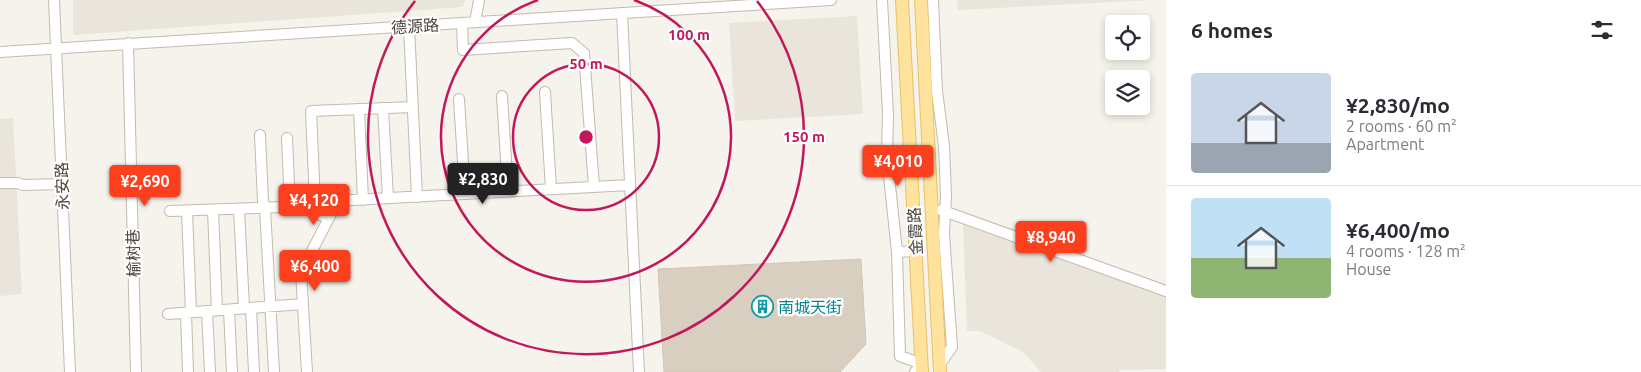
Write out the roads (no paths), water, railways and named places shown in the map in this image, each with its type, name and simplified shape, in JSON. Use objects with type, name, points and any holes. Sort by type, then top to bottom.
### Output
[{"type":"main road","name":"金霞路","points":[[902,0],[916,251],[920,369]]},
{"type":"main road","name":"金霞路","points":[[927,0],[932,95],[932,207],[940,249],[941,369]]},
{"type":"street","name":"永安路","points":[[54,0],[70,372]]},
{"type":"street","points":[[475,22],[479,0]]},
{"type":"street","name":"德源路","points":[[0,52],[831,0]]},
{"type":"street","points":[[882,0],[888,114],[887,157],[897,252],[900,356],[920,369]]},
{"type":"street","points":[[622,13],[639,372]]},
{"type":"street","points":[[462,23],[463,50],[572,43],[584,53],[594,187]]},
{"type":"street","points":[[409,26],[417,197]]},
{"type":"street","name":"榆树巷","points":[[128,43],[136,372]]},
{"type":"street","points":[[545,92],[551,189]]},
{"type":"street","points":[[932,95],[944,146],[945,212],[940,249]]},
{"type":"street","points":[[502,96],[508,191]]},
{"type":"street","points":[[459,99],[465,194]]},
{"type":"street","points":[[331,214],[325,216],[318,214],[314,204],[311,111],[413,107]]},
{"type":"street","points":[[383,108],[388,198]]},
{"type":"street","points":[[359,109],[363,200]]},
{"type":"street","points":[[260,135],[274,372]]},
{"type":"street","points":[[286,138],[290,207]]},
{"type":"street","points":[[0,183],[18,182],[23,185],[62,184]]},
{"type":"street","points":[[334,201],[630,184]]},
{"type":"street","points":[[170,211],[290,207],[314,204],[322,196],[329,196],[334,201],[334,208],[301,272],[307,372]]},
{"type":"street","points":[[932,207],[1166,291]]},
{"type":"street","points":[[239,209],[254,372]]},
{"type":"street","points":[[210,372],[213,210]]},
{"type":"street","points":[[187,211],[188,372]]},
{"type":"street","points":[[897,252],[916,251]]},
{"type":"street","points":[[168,314],[303,304]]},
{"type":"street","points":[[229,310],[232,372]]},
{"type":"place","name":"南城天街","points":[[762,307]]}]
